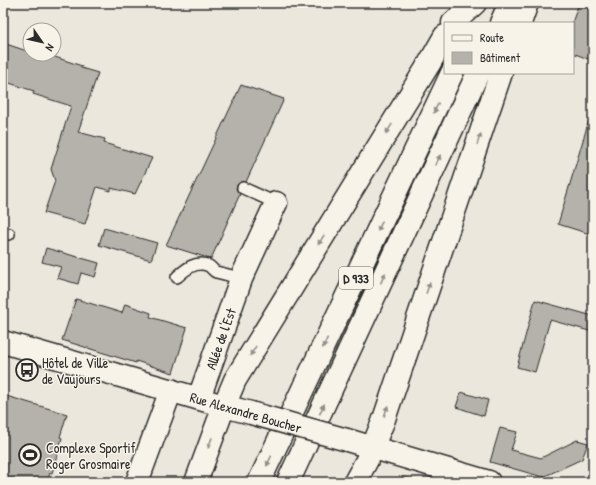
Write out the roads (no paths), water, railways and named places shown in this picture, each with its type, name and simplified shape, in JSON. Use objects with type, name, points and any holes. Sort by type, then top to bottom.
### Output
[{"type":"main road","points":[[454,22],[475,3]]},
{"type":"main road","points":[[476,22],[485,3]]},
{"type":"main road","points":[[501,22],[510,3]]},
{"type":"main road","points":[[520,22],[527,3]]},
{"type":"main road","points":[[196,482],[235,380],[444,38]]},
{"type":"main road","name":"D 933","points":[[259,482],[452,74]]},
{"type":"main road","name":"D 933","points":[[288,482],[478,74]]},
{"type":"main road","points":[[355,482],[367,460],[385,414],[501,74]]},
{"type":"main road","name":"Allée de l'Est","points":[[199,398],[241,279],[276,203]]},
{"type":"main road","name":"Rue Alexandre Boucher","points":[[3,342],[489,482]]},
{"type":"main road","points":[[137,482],[171,390]]},
{"type":"lane","points":[[243,188],[276,203]]},
{"type":"lane","points":[[177,276],[185,269],[194,265],[200,265],[208,266],[214,271],[241,279]]},
{"type":"place","name":"Hôtel de Ville de Vaujours","points":[[27,370]]},
{"type":"place","name":"Complexe Sportif Roger Grosmaire","points":[[30,455]]}]
